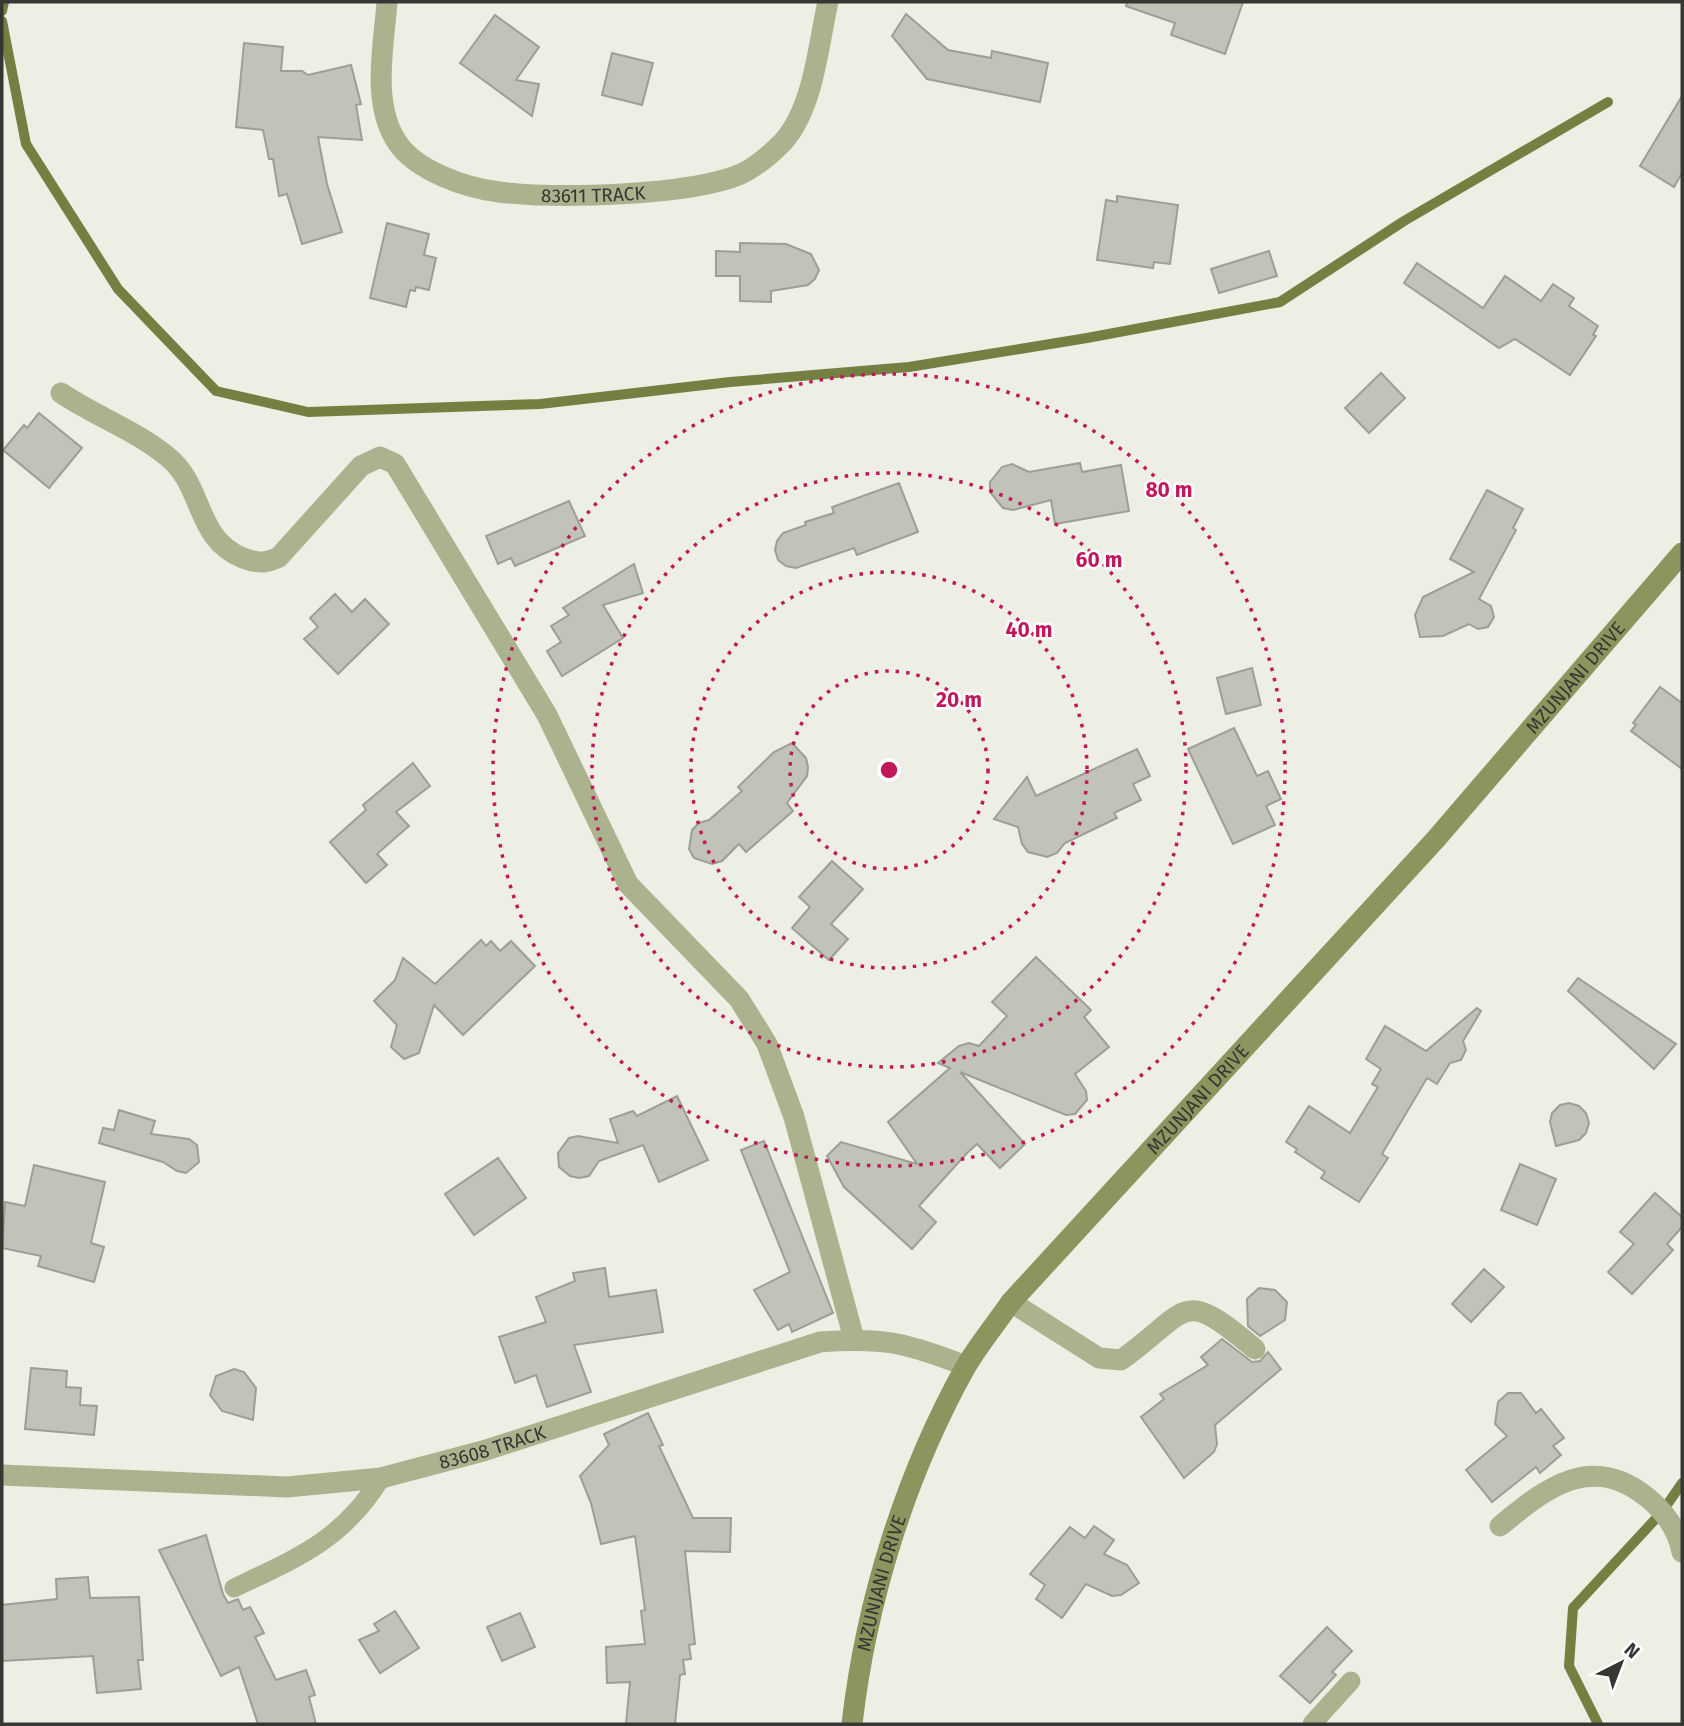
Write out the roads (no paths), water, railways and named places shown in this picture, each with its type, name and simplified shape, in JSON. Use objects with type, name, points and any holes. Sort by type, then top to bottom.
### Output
[{"type":"main road","name":"MZUNJANI DRIVE","points":[[852,1724],[856,1683],[880,1577],[940,1418],[966,1366],[1011,1302],[1427,849],[1682,554]]},
{"type":"street","name":"83611 TRACK","points":[[387,2],[382,95],[397,142],[412,159],[467,185],[499,192],[578,193],[704,185],[741,173],[765,159],[785,140],[801,109],[828,2]]},
{"type":"street","points":[[61,393],[171,458],[185,474],[215,540],[235,555],[265,564],[279,557],[361,466],[380,457],[395,464],[547,715],[628,884],[738,999],[767,1044],[794,1117],[854,1339]]},
{"type":"street","points":[[1011,1302],[1099,1358],[1121,1360],[1176,1315],[1191,1309],[1206,1311],[1221,1320],[1255,1349]]},
{"type":"street","name":"83608 TRACK","points":[[2,1475],[287,1487],[381,1478],[483,1451],[820,1342],[854,1339],[912,1345],[966,1366]]},
{"type":"street","points":[[1500,1526],[1527,1504],[1553,1488],[1574,1477],[1595,1474],[1638,1490],[1655,1504],[1671,1521],[1682,1552]]},
{"type":"lane","points":[[234,1588],[304,1554],[343,1528],[363,1507],[381,1478]]},
{"type":"lane","points":[[1312,1724],[1351,1681]]},
{"type":"waterway","points":[[2,11],[4,2]]},
{"type":"waterway","points":[[2,21],[26,144],[118,289],[216,391],[308,412],[540,404],[730,382],[909,367],[1087,338],[1280,302],[1404,221],[1608,102]]},
{"type":"waterway","points":[[1598,1724],[1569,1666],[1573,1608],[1662,1512],[1682,1483]]}]
